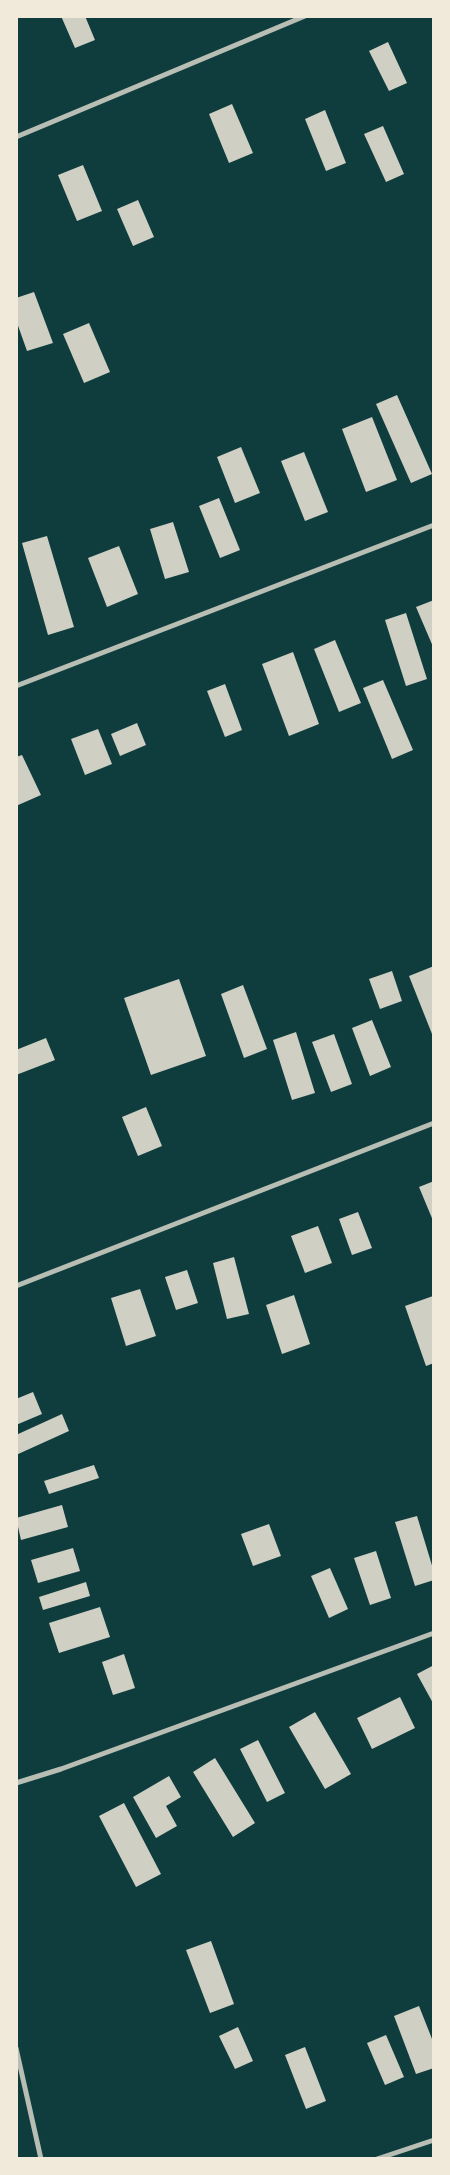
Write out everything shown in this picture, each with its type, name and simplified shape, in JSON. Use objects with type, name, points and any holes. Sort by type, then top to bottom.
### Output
[{"type":"street","points":[[16,137],[305,16]]},
{"type":"street","points":[[16,686],[434,525]]},
{"type":"street","points":[[16,1286],[434,1123]]},
{"type":"street","points":[[16,1783],[61,1769],[434,1633]]},
{"type":"street","points":[[16,2048],[40,2159]]},
{"type":"street","points":[[378,2159],[434,2140]]},
{"type":"building","points":[[61,16],[85,16],[95,40],[75,48]]},
{"type":"building","points":[[388,42],[407,83],[389,91],[369,51]]},
{"type":"building","points":[[232,104],[253,153],[229,163],[209,114]]},
{"type":"building","points":[[325,110],[346,163],[326,171],[305,119]]},
{"type":"building","points":[[383,126],[404,174],[386,182],[364,134]]},
{"type":"building","points":[[83,165],[102,211],[77,221],[58,175]]},
{"type":"building","points":[[138,200],[154,237],[133,246],[117,209]]},
{"type":"building","points":[[34,292],[53,343],[27,351],[16,320],[16,298]]},
{"type":"building","points":[[89,323],[110,372],[84,383],[63,334]]},
{"type":"building","points":[[397,395],[432,474],[411,483],[376,404]]},
{"type":"building","points":[[372,417],[397,480],[366,492],[342,429]]},
{"type":"building","points":[[241,447],[260,493],[235,503],[217,457]]},
{"type":"building","points":[[304,452],[328,512],[305,521],[281,461]]},
{"type":"building","points":[[219,498],[240,550],[220,558],[199,506]]},
{"type":"building","points":[[173,522],[189,572],[165,579],[150,529]]},
{"type":"building","points":[[47,536],[74,627],[48,635],[22,543]]},
{"type":"building","points":[[119,546],[138,594],[107,607],[88,558]]},
{"type":"building","points":[[434,600],[434,649],[416,607]]},
{"type":"building","points":[[406,613],[427,679],[406,686],[385,620]]},
{"type":"building","points":[[335,640],[361,703],[339,712],[314,649]]},
{"type":"building","points":[[293,652],[319,724],[289,736],[262,664]]},
{"type":"building","points":[[383,680],[413,750],[392,759],[363,688]]},
{"type":"building","points":[[225,684],[242,730],[225,737],[207,691]]},
{"type":"building","points":[[137,723],[146,745],[120,756],[111,734]]},
{"type":"building","points":[[98,729],[112,764],[85,775],[71,739]]},
{"type":"building","points":[[22,755],[41,795],[16,806],[16,757]]},
{"type":"building","points":[[434,966],[434,1039],[409,976]]},
{"type":"building","points":[[392,971],[402,1001],[380,1009],[369,979]]},
{"type":"building","points":[[179,979],[206,1056],[151,1075],[124,998]]},
{"type":"building","points":[[243,985],[267,1049],[244,1058],[221,994]]},
{"type":"building","points":[[372,1020],[391,1067],[370,1076],[352,1028]]},
{"type":"building","points":[[296,1032],[315,1093],[292,1100],[273,1040]]},
{"type":"building","points":[[334,1034],[352,1084],[331,1092],[312,1042]]},
{"type":"building","points":[[46,1038],[55,1060],[16,1075],[16,1050]]},
{"type":"building","points":[[146,1107],[162,1146],[138,1156],[122,1117]]},
{"type":"building","points":[[434,1181],[434,1223],[419,1187]]},
{"type":"building","points":[[358,1212],[372,1248],[352,1255],[339,1219]]},
{"type":"building","points":[[318,1226],[332,1263],[305,1273],[291,1236]]},
{"type":"building","points":[[234,1257],[249,1314],[227,1319],[213,1263]]},
{"type":"building","points":[[187,1270],[198,1303],[176,1310],[165,1277]]},
{"type":"building","points":[[140,1289],[156,1336],[126,1346],[111,1298]]},
{"type":"building","points":[[294,1295],[310,1344],[282,1354],[266,1305]]},
{"type":"building","points":[[433,1296],[434,1363],[426,1366],[405,1306]]},
{"type":"building","points":[[33,1392],[42,1414],[16,1425],[16,1399]]},
{"type":"building","points":[[62,1414],[69,1431],[16,1455],[16,1435]]},
{"type":"building","points":[[94,1465],[99,1478],[49,1494],[44,1481]]},
{"type":"building","points":[[62,1505],[68,1527],[21,1540],[16,1518]]},
{"type":"building","points":[[417,1516],[434,1572],[434,1580],[415,1586],[395,1522]]},
{"type":"building","points":[[269,1524],[281,1556],[253,1566],[241,1534]]},
{"type":"building","points":[[73,1548],[80,1571],[38,1583],[31,1560]]},
{"type":"building","points":[[376,1551],[391,1598],[370,1605],[354,1558]]},
{"type":"building","points":[[330,1568],[348,1609],[329,1618],[311,1576]]},
{"type":"building","points":[[86,1582],[90,1596],[43,1610],[39,1597]]},
{"type":"building","points":[[100,1607],[110,1637],[59,1653],[49,1623]]},
{"type":"building","points":[[124,1654],[135,1688],[113,1695],[102,1662]]},
{"type":"building","points":[[434,1665],[434,1705],[417,1674]]},
{"type":"building","points":[[400,1697],[415,1728],[372,1749],[357,1718]]},
{"type":"building","points":[[315,1712],[351,1774],[325,1789],[289,1727]]},
{"type":"building","points":[[258,1740],[285,1793],[267,1802],[240,1749]]},
{"type":"building","points":[[215,1758],[255,1823],[233,1837],[193,1772]]},
{"type":"building","points":[[169,1776],[181,1797],[166,1806],[177,1826],[156,1838],[133,1797]]},
{"type":"building","points":[[124,1803],[161,1874],[136,1887],[99,1816]]},
{"type":"building","points":[[211,1941],[234,2004],[210,2013],[186,1950]]},
{"type":"building","points":[[419,2006],[434,2044],[434,2068],[416,2074],[394,2016]]},
{"type":"building","points":[[238,2027],[253,2061],[235,2069],[219,2036]]},
{"type":"building","points":[[386,2035],[404,2077],[385,2085],[367,2043]]},
{"type":"building","points":[[305,2047],[326,2101],[306,2109],[285,2055]]}]
